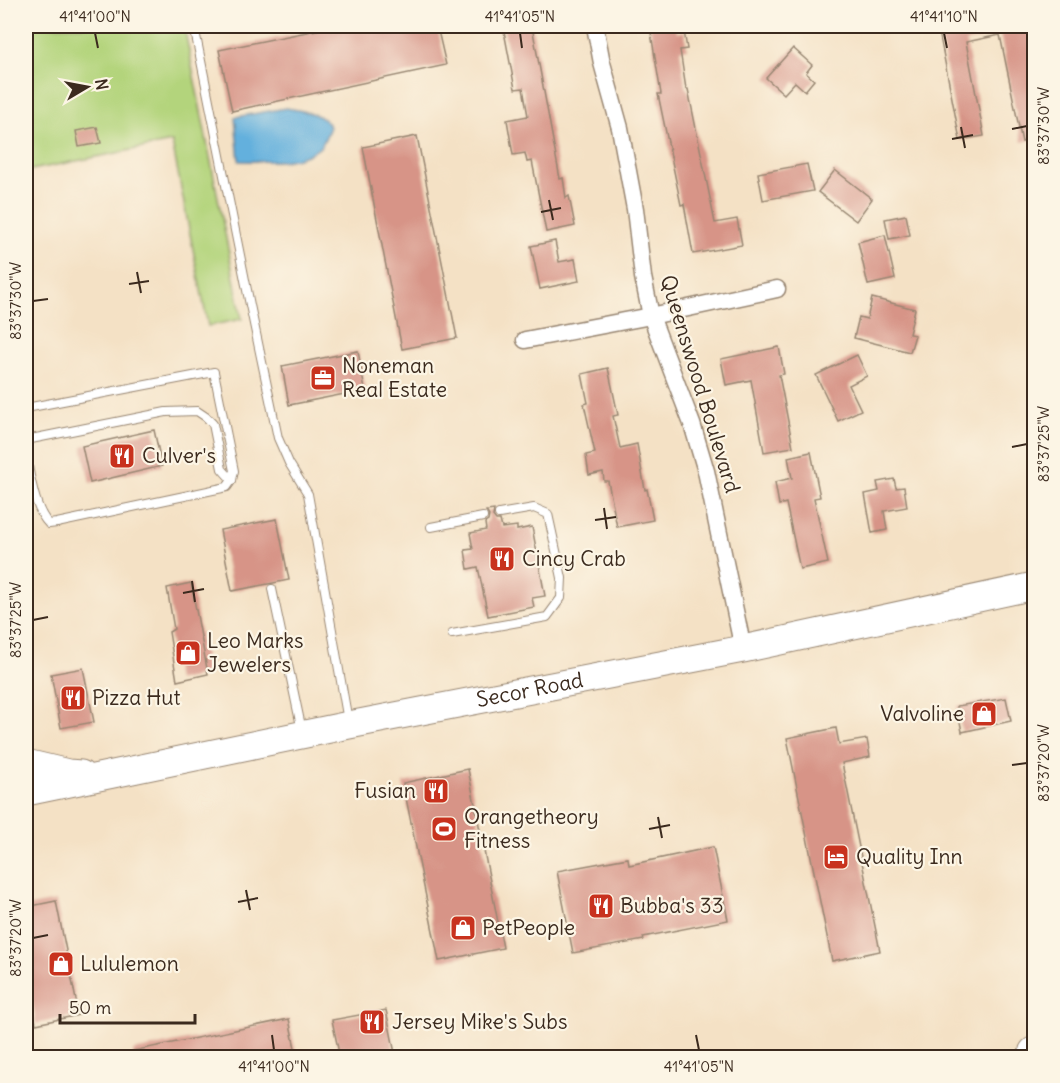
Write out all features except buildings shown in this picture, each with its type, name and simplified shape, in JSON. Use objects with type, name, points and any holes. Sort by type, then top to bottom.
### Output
[{"type":"highway","points":[[1034,1058],[1035,1052]]},
{"type":"main road","name":"Secor Road","points":[[26,792],[349,725],[743,649],[1035,586]]},
{"type":"main road","points":[[26,763],[68,773],[109,775]]},
{"type":"street","name":"Queenswood Boulevard","points":[[595,26],[602,63],[620,128],[651,316],[692,424],[706,471],[743,649]]},
{"type":"street","points":[[525,340],[777,289]]},
{"type":"lane","points":[[194,26],[278,438],[289,463],[308,494],[349,725]]},
{"type":"lane","points":[[26,408],[214,372],[234,471],[227,487],[49,524],[44,520],[38,506],[26,456]]},
{"type":"lane","points":[[26,440],[166,412],[197,411],[213,424],[222,469],[232,480]]},
{"type":"lane","points":[[452,634],[547,617],[561,598],[562,578],[548,514],[534,508],[499,514]]},
{"type":"lane","points":[[431,527],[483,517]]},
{"type":"lane","points":[[272,589],[302,735]]},
{"type":"green space","points":[[26,26],[184,26],[242,319],[208,326],[172,142],[26,171]]},
{"type":"water","points":[[286,108],[317,115],[326,122],[330,127],[321,146],[311,153],[291,160],[239,161],[235,117]]},
{"type":"place","name":"Noneman Real Estate","points":[[323,378]]},
{"type":"place","name":"Culver's","points":[[122,456]]},
{"type":"place","name":"Cincy Crab","points":[[502,559]]},
{"type":"place","name":"Leo Marks Jewelers","points":[[188,653]]},
{"type":"place","name":"Pizza Hut","points":[[73,698]]},
{"type":"place","name":"Valvoline","points":[[984,714]]},
{"type":"place","name":"Fusian","points":[[436,791]]},
{"type":"place","name":"Orangetheory Fitness","points":[[444,829]]},
{"type":"place","name":"Quality Inn","points":[[836,857]]},
{"type":"place","name":"Bubba's 33","points":[[601,906]]},
{"type":"place","name":"PetPeople","points":[[463,928]]},
{"type":"place","name":"Lululemon","points":[[61,964]]},
{"type":"place","name":"Jersey Mike's Subs","points":[[372,1022]]}]
